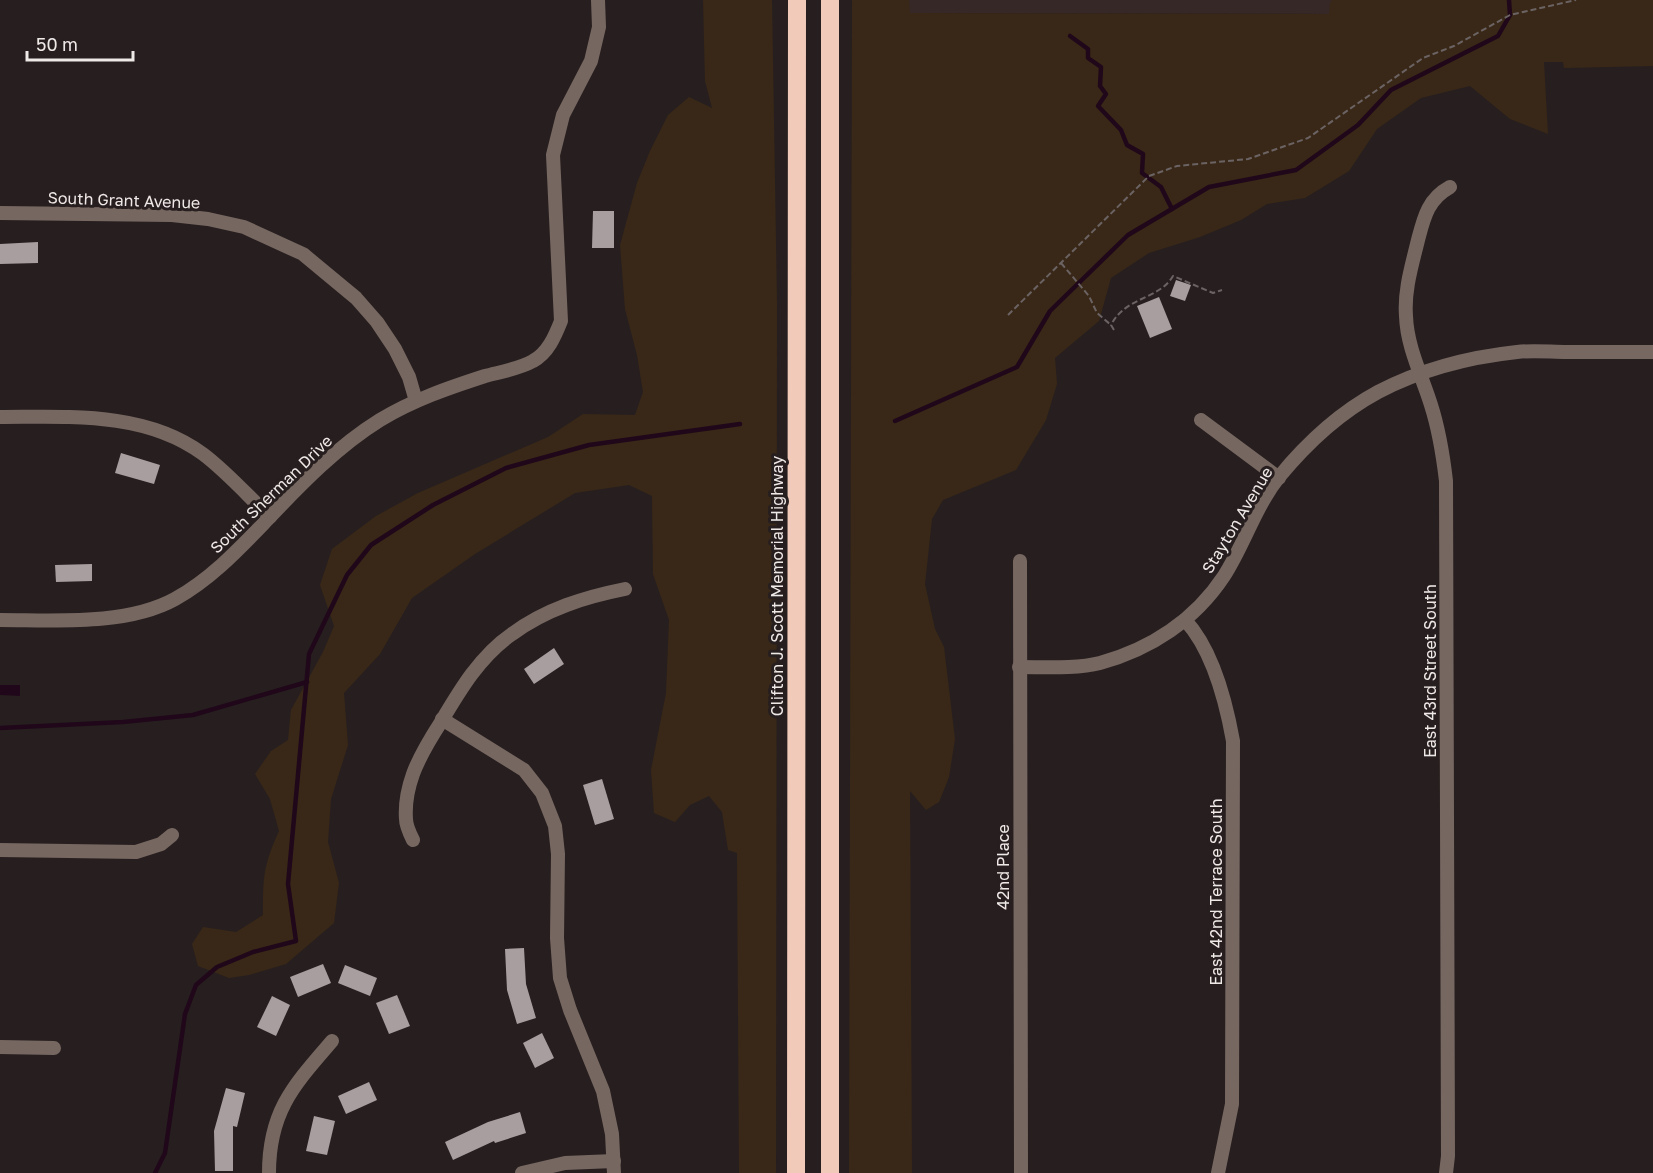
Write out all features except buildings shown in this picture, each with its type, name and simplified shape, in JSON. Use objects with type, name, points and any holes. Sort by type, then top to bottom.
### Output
[{"type":"highway","name":"Clifton J. Scott Memorial Highway","points":[[796,1173],[797,0]]},
{"type":"highway","points":[[830,0],[830,1173]]},
{"type":"street","name":"South Sherman Drive","points":[[0,620],[124,616],[174,600],[205,580],[231,558],[341,448],[379,420],[443,390],[533,361],[552,344],[561,321],[553,155],[563,115],[591,61],[598,27],[598,0]]},
{"type":"street","name":"East 43rd Street South","points":[[1446,1173],[1448,1120],[1446,481],[1442,448],[1431,405],[1420,375],[1406,317],[1407,290],[1422,227],[1431,201],[1441,191],[1450,187]]},
{"type":"street","name":"South Grant Avenue","points":[[0,213],[172,215],[208,219],[244,227],[303,254],[356,298],[377,322],[395,349],[409,377],[416,401]]},
{"type":"street","name":"Stayton Avenue","points":[[1019,667],[1098,664],[1139,650],[1160,639],[1185,620],[1224,576],[1258,509],[1279,478],[1317,438],[1343,415],[1379,392],[1420,375],[1469,360],[1519,352],[1653,352]]},
{"type":"street","points":[[0,417],[88,418],[136,423],[174,437],[203,454],[270,517]]},
{"type":"street","points":[[1201,420],[1279,478]]},
{"type":"street","name":"42nd Place","points":[[1020,561],[1021,1173]]},
{"type":"street","points":[[413,840],[406,822],[406,807],[412,777],[421,754],[472,673],[511,634],[565,605],[625,589]]},
{"type":"street","name":"East 42nd Terrace South","points":[[1185,620],[1197,636],[1217,679],[1227,706],[1233,741],[1232,1104],[1218,1173]]},
{"type":"street","points":[[442,719],[524,770],[542,793],[555,826],[558,854],[557,938],[560,978],[570,1010],[603,1091],[612,1134],[614,1167],[565,1163],[522,1173]]},
{"type":"street","points":[[0,850],[136,852],[161,843],[172,835]]},
{"type":"street","points":[[269,1173],[269,1160],[277,1118],[293,1086],[332,1041]]},
{"type":"street","points":[[0,1047],[54,1048]]},
{"type":"path","points":[[1008,315],[1149,176],[1177,166],[1248,159],[1308,138],[1423,58],[1461,42],[1510,15],[1576,0]]},
{"type":"path","points":[[1061,263],[1089,296],[1097,313],[1112,325],[1114,330]]},
{"type":"path","points":[[1112,325],[1130,304],[1166,287],[1173,276],[1213,293],[1222,290]]},
{"type":"shaded area","points":[[703,0],[772,0],[777,304],[776,1173],[739,1173],[737,853],[728,850],[722,812],[709,796],[690,805],[675,822],[654,813],[651,770],[666,693],[669,620],[653,574],[652,496],[629,485],[575,493],[475,554],[412,598],[380,654],[344,693],[348,745],[331,799],[328,842],[339,883],[334,923],[286,964],[249,975],[229,978],[198,966],[192,944],[203,927],[236,932],[263,915],[265,872],[279,831],[270,799],[255,774],[271,751],[288,740],[291,710],[323,652],[334,626],[320,585],[332,549],[376,516],[418,493],[548,437],[583,414],[635,415],[643,392],[637,355],[625,309],[620,245],[637,183],[668,115],[689,97],[712,108],[705,81]]},
{"type":"shaded area","points":[[852,0],[909,0],[910,13],[1329,14],[1332,0],[1653,0],[1653,66],[1564,68],[1563,62],[1544,62],[1548,134],[1510,119],[1470,86],[1421,98],[1377,129],[1349,171],[1305,198],[1267,204],[1241,220],[1200,237],[1149,253],[1111,278],[1099,321],[1055,358],[1057,384],[1046,420],[1016,470],[943,500],[932,519],[925,584],[935,629],[944,647],[955,739],[949,777],[939,802],[926,810],[910,791],[912,1173],[849,1173]]},
{"type":"shaded area","points":[[909,0],[1340,0],[1329,14],[909,13]]},
{"type":"shaded area","points":[[0,685],[20,685],[20,696],[0,695]]},
{"type":"waterway","points":[[895,421],[1017,367],[1050,311],[1128,235],[1209,187],[1296,170],[1358,125],[1391,90],[1498,36],[1510,15],[1509,0]]},
{"type":"waterway","points":[[1070,36],[1088,49],[1088,58],[1101,67],[1100,86],[1106,94],[1098,106],[1121,130],[1127,145],[1143,154],[1142,173],[1161,187],[1172,209]]},
{"type":"waterway","points":[[155,1173],[165,1153],[185,1014],[196,985],[217,967],[253,952],[296,941],[288,884],[309,654],[347,575],[371,545],[433,505],[506,468],[589,445],[740,424]]},
{"type":"waterway","points":[[0,728],[123,722],[193,715],[307,682]]}]
